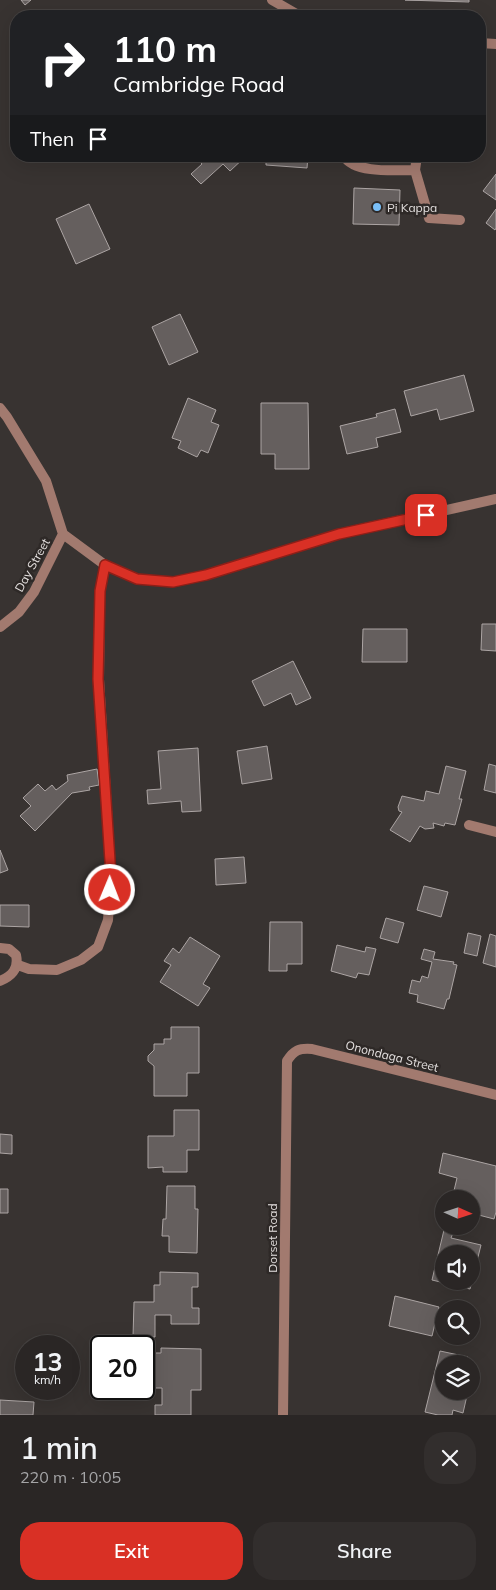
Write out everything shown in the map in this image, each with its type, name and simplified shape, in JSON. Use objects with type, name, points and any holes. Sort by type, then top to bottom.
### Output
[{"type":"street","points":[[272,0],[290,10]]},
{"type":"street","points":[[350,162],[360,167],[376,170],[415,170]]},
{"type":"street","points":[[416,162],[415,170],[429,218],[460,220]]},
{"type":"street","points":[[0,408],[46,481],[63,534],[105,565],[137,579],[173,582],[206,575],[339,534],[496,499]]},
{"type":"street","name":"Day Street","points":[[0,628],[19,612],[34,592],[63,534]]},
{"type":"street","points":[[18,965],[29,969],[57,970],[81,960],[98,947],[108,920],[111,876],[98,679],[100,591],[105,565]]},
{"type":"street","points":[[469,825],[496,832]]},
{"type":"street","points":[[0,948],[9,949],[16,955],[18,965],[14,972],[0,981]]},
{"type":"street","name":"Onondaga Street","points":[[286,1061],[292,1052],[302,1048],[312,1049],[496,1095]]},
{"type":"street","name":"Dorset Road","points":[[283,1415],[286,1061]]},
{"type":"building","points":[[21,0],[31,0],[25,5]]},
{"type":"building","points":[[405,0],[469,0],[469,2]]},
{"type":"building","points":[[200,162],[240,162],[230,171],[223,164],[201,184],[191,174],[202,164]]},
{"type":"building","points":[[266,162],[308,162],[307,168],[266,165]]},
{"type":"building","points":[[496,174],[496,200],[483,191]]},
{"type":"building","name":"Pi Kappa","points":[[354,188],[400,190],[399,225],[353,224]]},
{"type":"building","points":[[89,204],[110,249],[76,264],[56,219]]},
{"type":"building","points":[[496,209],[496,228],[495,230],[486,223]]},
{"type":"building","points":[[180,314],[198,352],[169,365],[152,327]]},
{"type":"building","points":[[464,375],[474,411],[440,420],[437,409],[411,416],[404,391]]},
{"type":"building","points":[[188,398],[216,410],[211,422],[219,425],[208,453],[201,450],[197,457],[178,448],[181,441],[172,438]]},
{"type":"building","points":[[261,403],[308,403],[309,469],[275,469],[275,454],[261,454]]},
{"type":"building","points":[[395,409],[401,432],[376,438],[378,447],[347,454],[340,426],[377,417],[376,414]]},
{"type":"building","points":[[482,624],[496,624],[496,651],[481,650]]},
{"type":"building","points":[[363,629],[407,629],[407,662],[362,662]]},
{"type":"building","points":[[293,661],[311,698],[296,705],[291,693],[264,706],[252,681]]},
{"type":"building","points":[[267,746],[272,779],[242,784],[237,751]]},
{"type":"building","points":[[198,748],[201,811],[182,812],[181,801],[148,804],[147,790],[161,789],[158,751]]},
{"type":"building","points":[[489,764],[496,766],[496,793],[484,790]]},
{"type":"building","points":[[446,766],[466,771],[459,799],[462,799],[455,825],[445,823],[444,826],[433,823],[434,828],[425,829],[420,826],[410,842],[390,830],[402,812],[399,811],[398,807],[402,796],[424,801],[426,791],[439,794]]},
{"type":"building","points":[[97,769],[99,785],[89,787],[90,790],[72,793],[35,831],[20,816],[31,806],[23,798],[38,784],[45,791],[52,785],[56,790],[68,781],[67,775]]},
{"type":"building","points":[[0,850],[8,870],[0,873]]},
{"type":"building","points":[[244,857],[246,883],[216,885],[215,859]]},
{"type":"building","points":[[424,886],[448,892],[441,917],[417,910]]},
{"type":"building","points":[[0,905],[29,905],[29,927],[0,926]]},
{"type":"building","points":[[386,918],[404,923],[398,943],[380,938]]},
{"type":"building","points":[[270,922],[302,922],[302,964],[287,964],[287,971],[269,971]]},
{"type":"building","points":[[468,933],[481,936],[477,956],[464,953]]},
{"type":"building","points":[[490,934],[496,936],[496,967],[483,963]]},
{"type":"building","points":[[190,937],[220,956],[203,984],[210,988],[198,1006],[160,982],[171,965],[164,961],[173,948],[179,953]]},
{"type":"building","points":[[337,945],[365,952],[366,947],[376,949],[369,975],[358,973],[356,978],[331,971]]},
{"type":"building","points":[[424,949],[435,952],[433,959],[454,962],[453,964],[457,965],[449,999],[447,999],[444,1009],[417,1002],[418,995],[409,993],[412,980],[420,982],[422,976],[428,978],[432,962],[421,959]]},
{"type":"building","points":[[171,1027],[199,1027],[199,1073],[187,1073],[187,1096],[154,1096],[154,1066],[148,1061],[148,1056],[154,1050],[154,1044],[164,1044],[164,1039],[171,1039]]},
{"type":"building","points":[[174,1110],[199,1110],[199,1150],[187,1150],[187,1172],[163,1172],[163,1167],[148,1168],[148,1136],[174,1136]]},
{"type":"building","points":[[0,1134],[12,1135],[12,1154],[0,1153]]},
{"type":"building","points":[[443,1153],[496,1166],[496,1212],[494,1219],[480,1215],[480,1190],[454,1190],[457,1178],[439,1173]]},
{"type":"building","points":[[167,1186],[195,1186],[195,1209],[198,1209],[197,1253],[169,1252],[169,1236],[162,1236],[163,1219],[166,1219]]},
{"type":"building","points":[[0,1189],[8,1189],[8,1213],[0,1213]]},
{"type":"building","points":[[443,1235],[452,1235],[451,1238],[481,1245],[480,1249],[480,1245],[440,1245]]},
{"type":"building","points":[[435,1268],[435,1281],[432,1280]]},
{"type":"building","points":[[160,1272],[198,1273],[198,1287],[192,1287],[192,1308],[199,1308],[199,1324],[171,1324],[171,1315],[155,1315],[155,1335],[133,1335],[134,1302],[154,1302],[154,1285],[160,1285]]},
{"type":"building","points":[[395,1296],[435,1306],[435,1324],[432,1336],[389,1326]]},
{"type":"building","points":[[161,1348],[201,1349],[201,1390],[191,1390],[191,1415],[155,1415],[155,1405],[162,1405],[162,1388],[155,1388],[155,1353],[161,1353]]},
{"type":"building","points":[[440,1351],[459,1355],[439,1355]]},
{"type":"building","points":[[435,1371],[435,1400],[466,1400],[463,1413],[453,1410],[452,1415],[438,1415],[425,1412]]},
{"type":"building","points":[[0,1400],[34,1402],[33,1415],[0,1415]]},
{"type":"place","name":"Pi Kappa","points":[[377,207]]},
{"type":"route","points":[[110,890],[111,876],[98,679],[100,591],[105,565],[137,579],[173,582],[206,575],[339,534],[426,515]]}]
